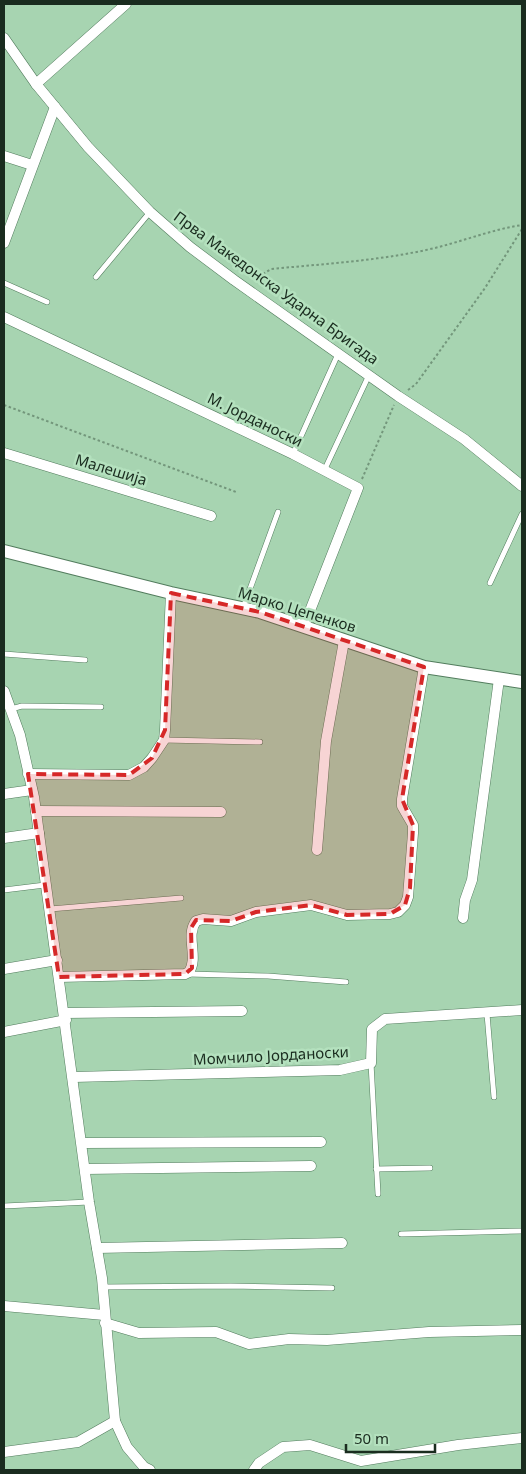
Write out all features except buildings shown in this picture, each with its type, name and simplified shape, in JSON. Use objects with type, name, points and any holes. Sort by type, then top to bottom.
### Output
[{"type":"street","points":[[36,84],[126,4]]},
{"type":"street","name":"Прва Македонска Ударна Бригада","points":[[4,38],[36,84],[88,146],[150,212],[190,247],[369,376],[464,439],[522,486]]},
{"type":"street","points":[[4,243],[55,107]]},
{"type":"street","points":[[4,156],[32,165]]},
{"type":"street","name":"М. Јорданоски","points":[[4,317],[293,454],[358,488]]},
{"type":"street","name":"Малешија","points":[[4,453],[210,516]]},
{"type":"street","points":[[304,626],[358,488]]},
{"type":"street","name":"Марко Цепенков","points":[[4,551],[171,593],[243,608],[304,626],[344,642],[424,667],[522,682]]},
{"type":"street","points":[[28,774],[129,775],[144,767],[164,740],[171,593]]},
{"type":"street","points":[[317,850],[326,741],[344,642]]},
{"type":"street","points":[[59,977],[185,974],[192,968],[192,928],[199,920],[231,920],[256,912],[311,905],[347,915],[390,914],[405,906],[410,888],[413,825],[402,806],[402,799],[424,667]]},
{"type":"street","points":[[463,918],[465,900],[472,880],[499,679]]},
{"type":"street","points":[[4,690],[20,734],[36,811],[74,1077],[89,1202],[97,1248],[115,1421],[127,1447],[144,1468],[150,1470]]},
{"type":"street","points":[[4,794],[32,790]]},
{"type":"street","points":[[36,811],[221,812]]},
{"type":"street","points":[[4,838],[39,833]]},
{"type":"street","points":[[4,969],[57,960]]},
{"type":"street","name":"Момчило Јорданоски","points":[[74,1077],[323,1070],[371,1064],[372,1029],[386,1018],[487,1014],[499,1010],[522,1010]]},
{"type":"street","points":[[4,1032],[65,1016],[242,1011]]},
{"type":"street","points":[[82,1143],[321,1142]]},
{"type":"street","points":[[85,1169],[311,1166]]},
{"type":"street","points":[[97,1248],[342,1243]]},
{"type":"street","points":[[4,1306],[104,1319],[139,1332],[216,1332],[249,1344],[289,1339],[328,1340],[429,1332],[522,1330]]},
{"type":"street","points":[[4,1452],[78,1442],[115,1421]]},
{"type":"street","points":[[254,1470],[260,1463],[283,1447],[310,1445],[361,1461],[458,1445],[522,1438]]},
{"type":"lane","points":[[96,277],[150,212]]},
{"type":"lane","points":[[4,283],[47,302]]},
{"type":"lane","points":[[293,454],[338,354]]},
{"type":"lane","points":[[324,471],[369,376]]},
{"type":"lane","points":[[243,608],[278,512]]},
{"type":"lane","points":[[490,583],[522,514]]},
{"type":"lane","points":[[4,654],[85,660]]},
{"type":"lane","points":[[11,709],[22,706],[101,707]]},
{"type":"lane","points":[[164,740],[260,742]]},
{"type":"lane","points":[[4,890],[46,885]]},
{"type":"lane","points":[[50,909],[182,898]]},
{"type":"lane","points":[[185,974],[268,976],[346,982]]},
{"type":"lane","points":[[487,1014],[494,1097]]},
{"type":"lane","points":[[371,1064],[378,1194]]},
{"type":"lane","points":[[376,1169],[430,1168]]},
{"type":"lane","points":[[4,1206],[89,1202]]},
{"type":"lane","points":[[401,1234],[522,1231]]},
{"type":"lane","points":[[102,1287],[231,1286],[332,1288]]},
{"type":"path","points":[[234,280],[263,274],[270,269],[401,255],[428,250],[496,229],[522,225]]},
{"type":"path","points":[[358,488],[398,396],[416,384],[485,288],[522,229]]},
{"type":"path","points":[[4,405],[32,418],[114,445],[236,492]]},
{"type":"highlighted area","points":[[171,593],[260,612],[424,667],[402,799],[413,825],[410,888],[405,905],[390,914],[347,915],[311,905],[256,912],[231,921],[196,920],[191,928],[192,968],[185,974],[59,977],[28,774],[129,775],[152,758],[165,730]]}]
